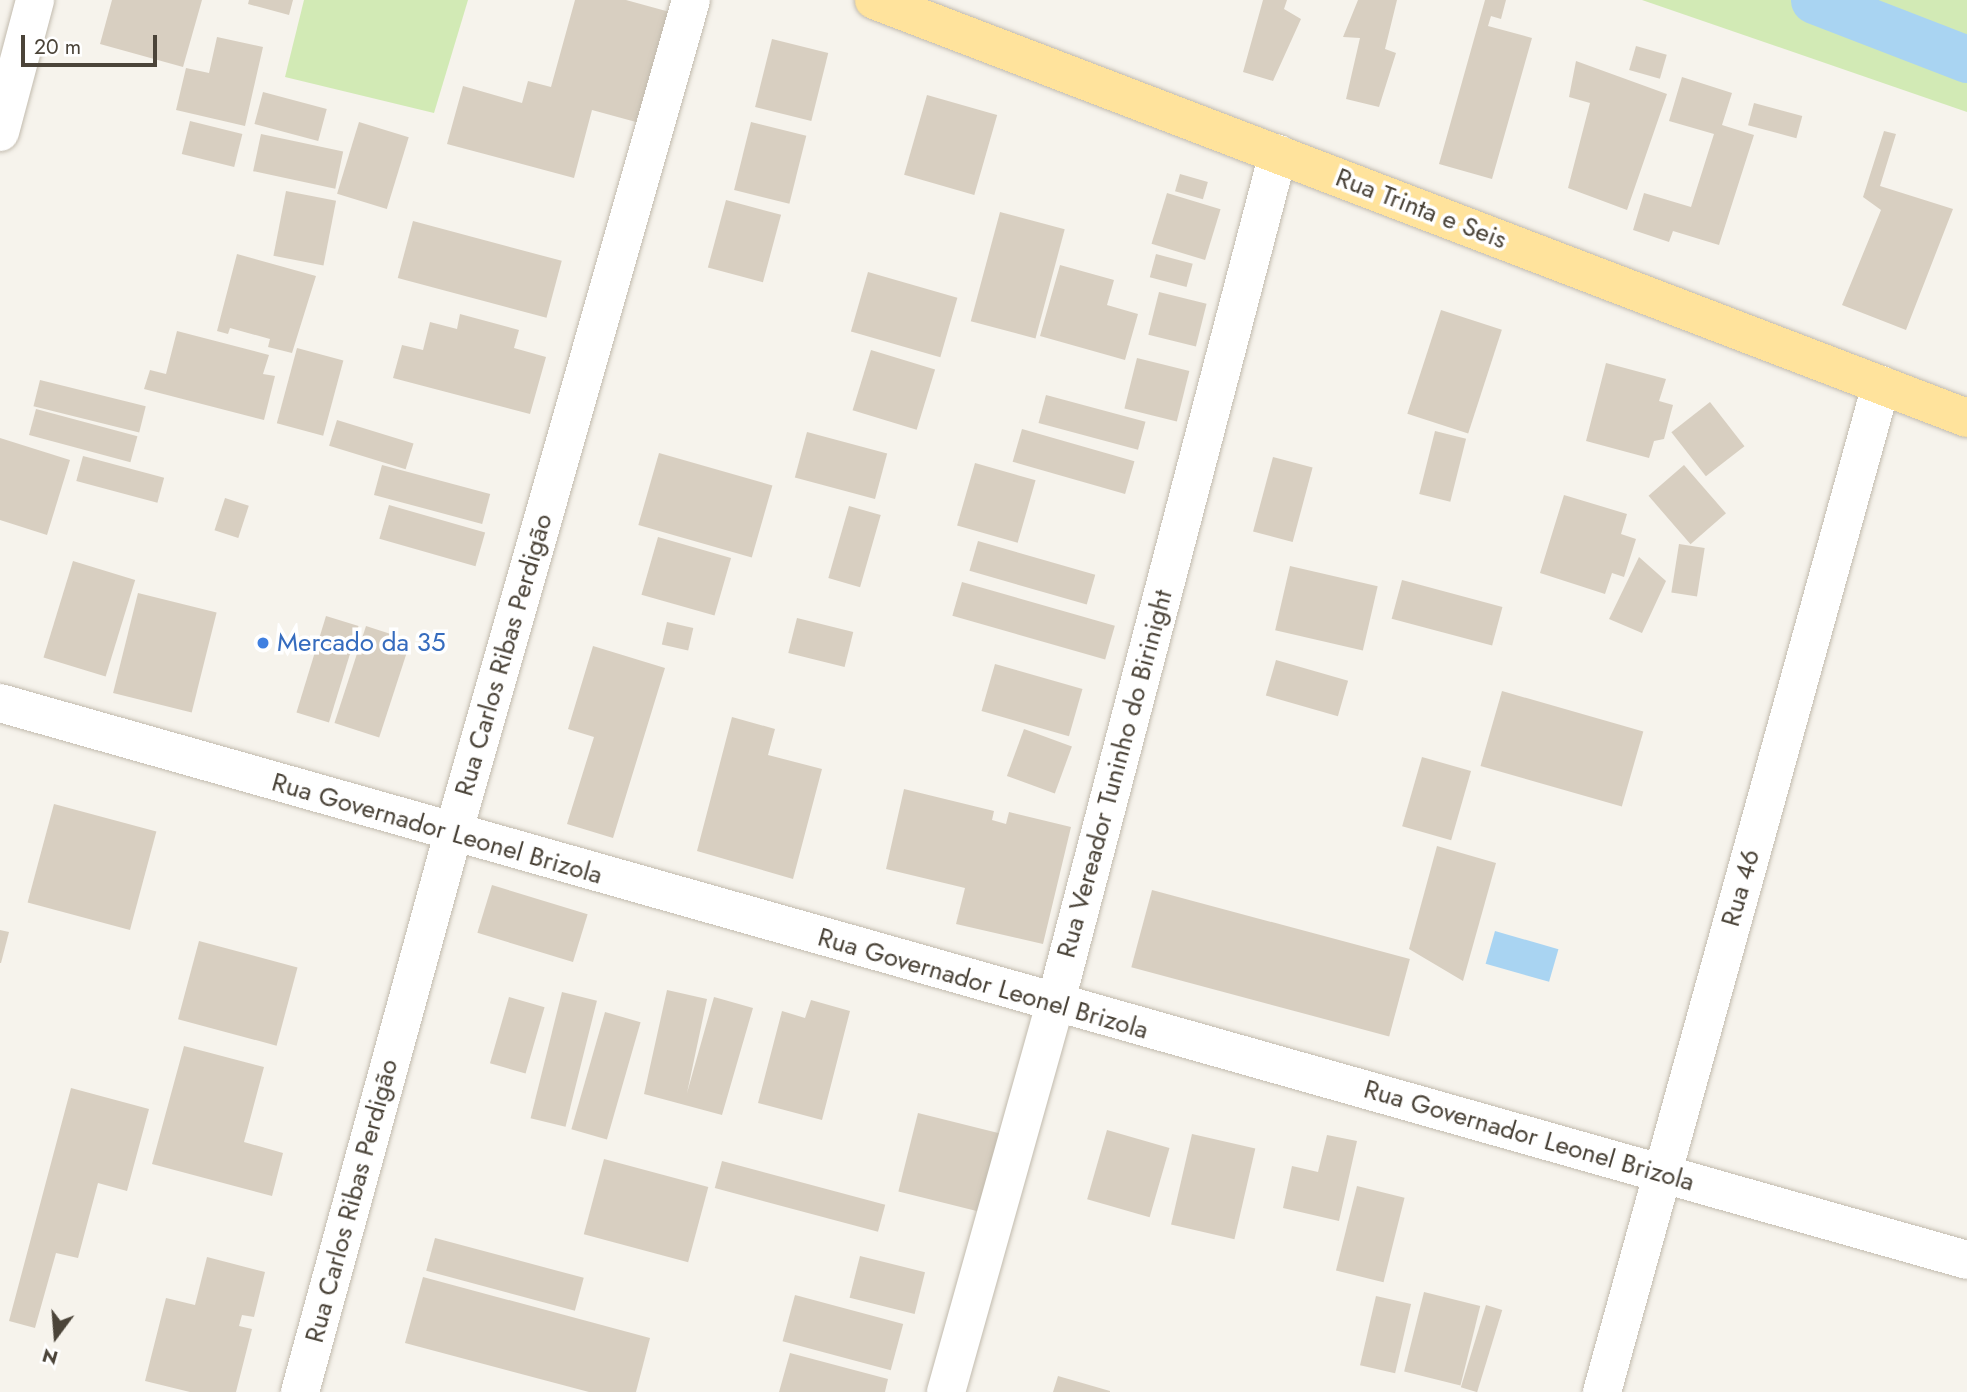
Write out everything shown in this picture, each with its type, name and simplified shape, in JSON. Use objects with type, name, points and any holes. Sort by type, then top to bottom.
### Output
[{"type":"main road","name":"Rua Trinta e Seis","points":[[874,0],[1967,418]]},
{"type":"street","points":[[0,132],[35,0]]},
{"type":"street","name":"Rua Carlos Ribas Perdigão","points":[[300,1392],[453,834],[691,0]]},
{"type":"street","name":"Rua Vereador Tuninho do Birinight","points":[[946,1392],[1055,1005],[1278,154]]},
{"type":"street","name":"Rua 46","points":[[1602,1392],[1881,385]]},
{"type":"street","name":"Rua Governador Leonel Brizola","points":[[0,703],[1055,1005],[1967,1260]]},
{"type":"green space","points":[[304,0],[468,0],[434,113],[285,77]]},
{"type":"green space","points":[[1642,0],[1967,0],[1967,112]]},
{"type":"water","points":[[1495,931],[1558,949],[1549,982],[1486,964]]},
{"type":"building","points":[[112,0],[202,0],[183,67],[100,44]]},
{"type":"building","points":[[249,0],[293,0],[289,15],[248,4]]},
{"type":"building","points":[[575,0],[626,0],[677,14],[647,125],[592,110],[574,178],[447,144],[463,86],[522,103],[528,81],[551,87]]},
{"type":"building","points":[[1263,0],[1287,0],[1284,9],[1301,19],[1273,81],[1243,72]]},
{"type":"building","points":[[1358,0],[1397,0],[1385,49],[1396,53],[1379,107],[1346,99],[1360,38],[1343,37]]},
{"type":"building","points":[[1485,0],[1506,0],[1501,19],[1491,16],[1488,26],[1532,38],[1492,179],[1439,164]]},
{"type":"building","points":[[217,37],[263,47],[245,126],[176,110],[186,68],[209,73]]},
{"type":"building","points":[[772,39],[828,53],[811,121],[755,107]]},
{"type":"building","points":[[1636,46],[1667,55],[1660,79],[1629,70]]},
{"type":"building","points":[[1576,61],[1667,94],[1627,210],[1568,188],[1590,103],[1569,97]]},
{"type":"building","points":[[1682,77],[1732,93],[1722,125],[1754,135],[1719,245],[1673,231],[1669,242],[1633,230],[1644,193],[1691,207],[1714,134],[1669,121]]},
{"type":"building","points":[[263,92],[327,109],[318,141],[254,124]]},
{"type":"building","points":[[927,95],[997,115],[974,195],[904,175]]},
{"type":"building","points":[[1754,103],[1802,116],[1796,138],[1748,125]]},
{"type":"building","points":[[190,121],[242,134],[234,167],[182,154]]},
{"type":"building","points":[[359,122],[409,137],[387,209],[337,194]]},
{"type":"building","points":[[751,122],[806,136],[789,204],[734,190]]},
{"type":"building","points":[[1884,131],[1896,134],[1880,186],[1953,209],[1906,330],[1842,305],[1881,210],[1863,197]]},
{"type":"building","points":[[261,134],[343,151],[335,189],[253,171]]},
{"type":"building","points":[[1180,174],[1208,182],[1203,199],[1175,191]]},
{"type":"building","points":[[286,191],[336,201],[323,266],[273,256]]},
{"type":"building","points":[[1167,193],[1221,209],[1205,260],[1152,244]]},
{"type":"building","points":[[726,200],[781,215],[763,282],[708,268]]},
{"type":"building","points":[[1000,212],[1065,229],[1035,338],[971,321]]},
{"type":"building","points":[[413,221],[562,261],[546,318],[398,278]]},
{"type":"building","points":[[237,254],[316,276],[292,353],[268,347],[270,339],[230,328],[228,334],[217,331]]},
{"type":"building","points":[[1156,254],[1193,264],[1186,287],[1150,277]]},
{"type":"building","points":[[1060,265],[1114,280],[1107,305],[1138,314],[1125,360],[1040,336]]},
{"type":"building","points":[[868,272],[957,298],[940,357],[851,332]]},
{"type":"building","points":[[1159,292],[1207,304],[1196,347],[1148,335]]},
{"type":"building","points":[[1441,310],[1502,330],[1468,433],[1407,414]]},
{"type":"building","points":[[460,314],[519,330],[514,348],[546,357],[530,414],[393,378],[402,345],[423,350],[430,322],[457,329]]},
{"type":"building","points":[[177,331],[269,355],[263,374],[275,376],[264,420],[144,389],[150,370],[166,374]]},
{"type":"building","points":[[297,348],[343,360],[323,436],[277,423]]},
{"type":"building","points":[[871,350],[935,370],[917,430],[853,410]]},
{"type":"building","points":[[1137,358],[1189,371],[1177,422],[1124,408]]},
{"type":"building","points":[[1606,363],[1666,379],[1659,401],[1673,405],[1664,439],[1654,441],[1649,458],[1586,441]]},
{"type":"building","points":[[40,380],[146,406],[139,433],[33,406]]},
{"type":"building","points":[[1046,395],[1145,422],[1138,450],[1038,423]]},
{"type":"building","points":[[1710,402],[1744,446],[1706,476],[1671,432]]},
{"type":"building","points":[[36,409],[137,436],[130,462],[29,435]]},
{"type":"building","points":[[337,420],[414,443],[406,469],[329,446]]},
{"type":"building","points":[[1022,429],[1134,461],[1125,494],[1013,462]]},
{"type":"building","points":[[1435,431],[1466,439],[1450,502],[1419,494]]},
{"type":"building","points":[[807,432],[887,453],[875,499],[795,477]]},
{"type":"building","points":[[0,438],[70,460],[47,535],[0,520]]},
{"type":"building","points":[[659,453],[772,486],[752,558],[638,525]]},
{"type":"building","points":[[83,456],[164,478],[157,503],[76,481]]},
{"type":"building","points":[[1273,457],[1313,468],[1293,542],[1253,531]]},
{"type":"building","points":[[975,463],[1036,480],[1018,543],[957,525]]},
{"type":"building","points":[[382,465],[490,494],[482,524],[374,495]]},
{"type":"building","points":[[1684,465],[1726,513],[1691,544],[1649,496]]},
{"type":"building","points":[[1564,495],[1627,514],[1621,534],[1636,539],[1624,577],[1612,573],[1605,594],[1540,573]]},
{"type":"building","points":[[225,498],[249,506],[238,538],[214,530]]},
{"type":"building","points":[[389,505],[485,533],[475,566],[379,539]]},
{"type":"building","points":[[849,506],[881,515],[860,587],[828,578]]},
{"type":"building","points":[[658,537],[731,558],[715,616],[641,595]]},
{"type":"building","points":[[978,541],[1095,575],[1087,604],[969,571]]},
{"type":"building","points":[[1679,544],[1705,548],[1697,596],[1671,592]]},
{"type":"building","points":[[1639,557],[1666,581],[1642,633],[1609,619]]},
{"type":"building","points":[[73,561],[135,580],[106,677],[43,658]]},
{"type":"building","points":[[1290,566],[1378,586],[1363,651],[1275,630]]},
{"type":"building","points":[[1402,580],[1502,607],[1492,646],[1392,619]]},
{"type":"building","points":[[962,582],[1115,626],[1105,659],[952,616]]},
{"type":"building","points":[[138,593],[217,613],[192,713],[113,693]]},
{"type":"building","points":[[326,616],[359,626],[329,723],[296,713]]},
{"type":"building","points":[[797,618],[853,632],[845,667],[788,653]]},
{"type":"building","points":[[667,622],[693,628],[688,650],[662,644]]},
{"type":"building","points":[[366,626],[411,641],[379,738],[334,723]]},
{"type":"building","points":[[593,646],[665,668],[613,838],[567,824],[594,737],[568,729]]},
{"type":"building","points":[[1276,660],[1348,681],[1338,716],[1266,696]]},
{"type":"building","points":[[995,664],[1082,689],[1069,736],[981,711]]},
{"type":"building","points":[[1502,691],[1643,732],[1622,806],[1481,766]]},
{"type":"building","points":[[732,717],[775,729],[768,755],[822,769],[793,879],[697,851]]},
{"type":"building","points":[[1024,729],[1072,746],[1055,793],[1007,776]]},
{"type":"building","points":[[1422,757],[1471,771],[1451,840],[1402,826]]},
{"type":"building","points":[[904,789],[994,811],[992,820],[1006,824],[1009,812],[1071,827],[1043,944],[956,924],[965,888],[886,869]]},
{"type":"building","points":[[54,804],[156,831],[130,930],[28,903]]},
{"type":"building","points":[[1437,846],[1496,863],[1463,981],[1409,949]]},
{"type":"building","points":[[492,885],[588,914],[573,962],[477,933]]},
{"type":"building","points":[[1152,890],[1410,959],[1389,1036],[1131,967]]},
{"type":"building","points":[[0,930],[9,932],[1,963],[0,963]]},
{"type":"building","points":[[199,941],[298,967],[277,1046],[178,1019]]},
{"type":"building","points":[[667,990],[707,999],[687,1093],[714,997],[753,1008],[722,1115],[644,1094]]},
{"type":"building","points":[[562,992],[597,1001],[565,1127],[531,1118]]},
{"type":"building","points":[[509,997],[545,1007],[526,1074],[490,1063]]},
{"type":"building","points":[[811,1000],[850,1011],[822,1120],[758,1103],[782,1011],[805,1018]]},
{"type":"building","points":[[605,1012],[641,1022],[607,1139],[571,1129]]},
{"type":"building","points":[[184,1046],[264,1067],[244,1142],[283,1153],[272,1196],[152,1164]]},
{"type":"building","points":[[71,1088],[149,1109],[127,1191],[98,1183],[78,1258],[56,1253],[35,1328],[9,1321]]},
{"type":"building","points":[[918,1113],[1008,1135],[989,1214],[898,1192]]},
{"type":"building","points":[[1107,1130],[1169,1148],[1150,1217],[1087,1199]]},
{"type":"building","points":[[1192,1134],[1255,1149],[1234,1239],[1171,1225]]},
{"type":"building","points":[[1327,1135],[1357,1141],[1339,1221],[1283,1208],[1292,1166],[1318,1172]]},
{"type":"building","points":[[604,1159],[708,1187],[688,1262],[584,1234]]},
{"type":"building","points":[[722,1161],[885,1205],[878,1232],[715,1188]]},
{"type":"building","points":[[1357,1186],[1405,1198],[1383,1282],[1336,1270]]},
{"type":"building","points":[[435,1238],[584,1278],[575,1311],[426,1271]]},
{"type":"building","points":[[860,1256],[925,1272],[915,1314],[850,1298]]},
{"type":"building","points":[[207,1257],[265,1272],[254,1317],[242,1315],[239,1326],[252,1329],[236,1392],[190,1392],[145,1381],[166,1298],[195,1305]]},
{"type":"building","points":[[423,1277],[650,1338],[636,1392],[589,1392],[405,1343]]},
{"type":"building","points":[[1424,1292],[1480,1306],[1460,1386],[1404,1372]]},
{"type":"building","points":[[795,1295],[903,1324],[891,1370],[783,1341]]},
{"type":"building","points":[[1376,1296],[1411,1304],[1395,1373],[1360,1365]]},
{"type":"building","points":[[1486,1305],[1502,1310],[1477,1392],[1461,1387]]},
{"type":"building","points":[[790,1353],[888,1379],[885,1392],[779,1392]]},
{"type":"building","points":[[1058,1376],[1110,1391],[1110,1392],[1053,1392]]},
{"type":"waterway","points":[[1814,0],[1967,59]]},
{"type":"place","name":"Mercado da 35","points":[[263,643]]}]
